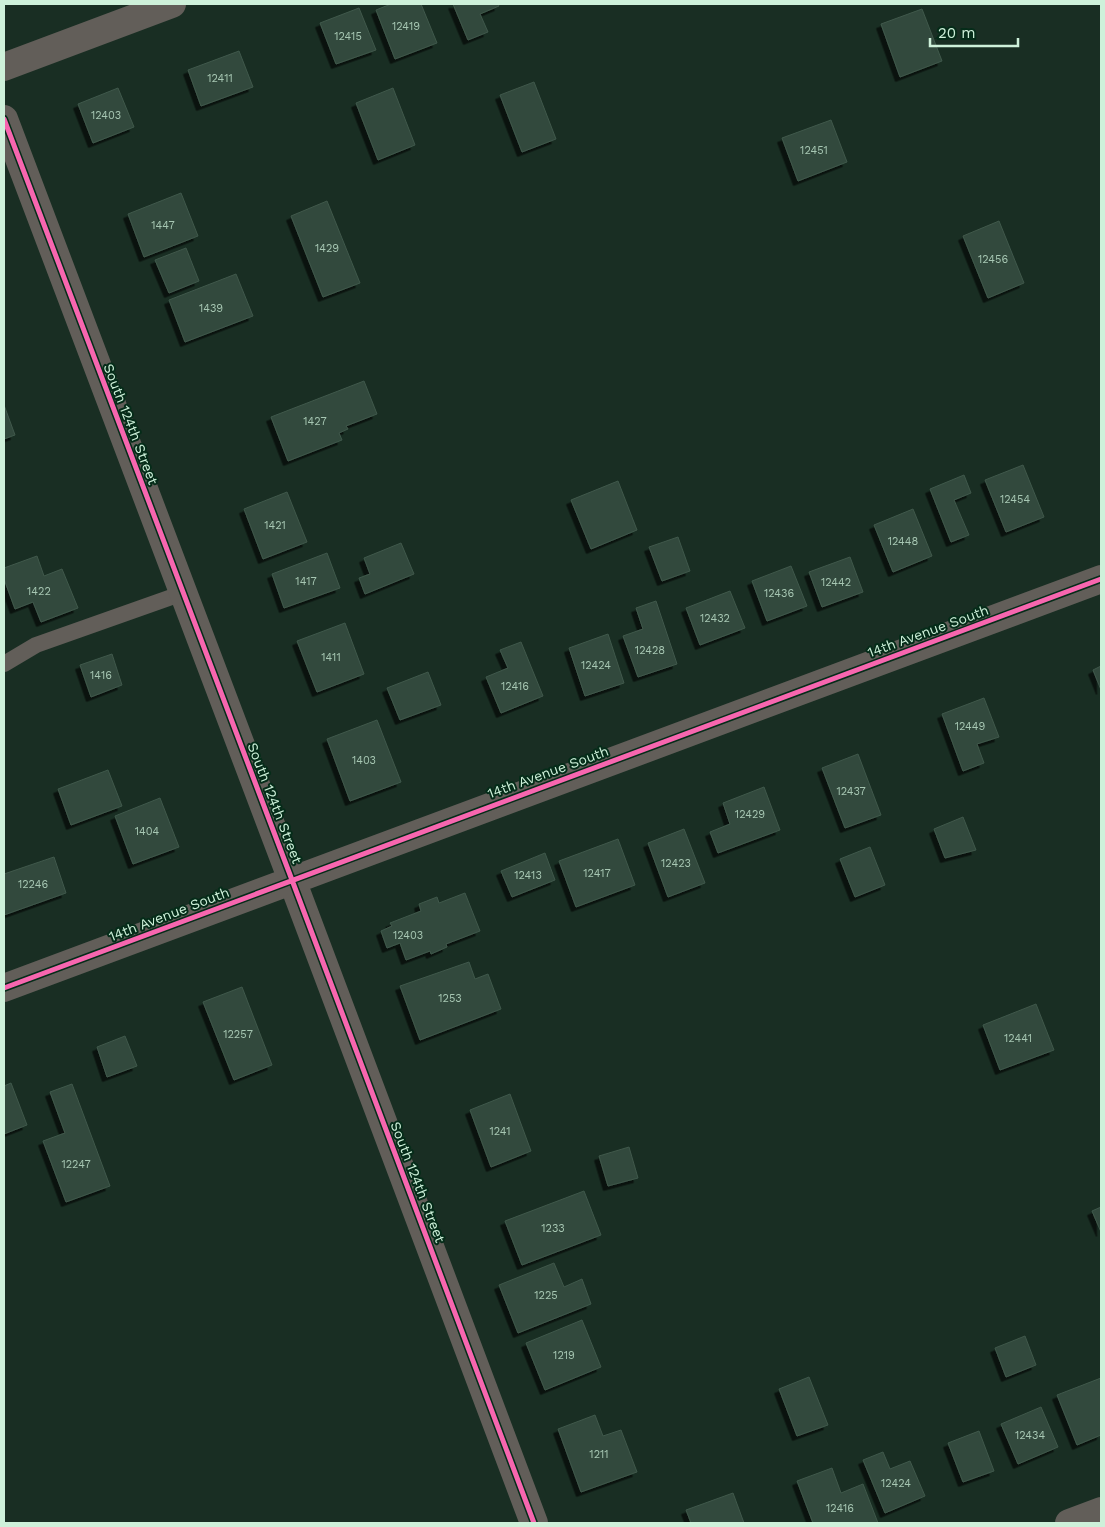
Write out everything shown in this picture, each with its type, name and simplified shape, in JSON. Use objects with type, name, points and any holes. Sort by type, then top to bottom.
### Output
[{"type":"street","points":[[4,68],[172,4]]},
{"type":"street","name":"South 124th Street","points":[[4,119],[534,1523]]},
{"type":"street","name":"14th Avenue South","points":[[4,988],[1101,579]]},
{"type":"street","points":[[1069,1523],[1101,1511]]},
{"type":"lane","points":[[4,664],[36,645],[183,593]]},
{"type":"building","points":[[391,4],[421,4],[437,43],[395,59],[376,10]]},
{"type":"building","points":[[453,4],[498,4],[499,6],[480,14],[488,32],[468,40]]},
{"type":"building","points":[[359,8],[376,50],[336,64],[320,23]]},
{"type":"building","points":[[922,9],[942,61],[900,77],[881,24]]},
{"type":"building","points":[[239,51],[253,87],[201,106],[188,70]]},
{"type":"building","points":[[534,82],[556,139],[522,152],[500,95]]},
{"type":"building","points":[[118,88],[134,127],[93,143],[78,104]]},
{"type":"building","points":[[393,88],[415,145],[378,160],[356,103]]},
{"type":"building","points":[[831,120],[847,162],[798,181],[782,138]]},
{"type":"building","points":[[181,193],[198,236],[144,257],[128,214]]},
{"type":"building","points":[[327,201],[360,283],[323,297],[291,216]]},
{"type":"building","points":[[999,221],[1024,283],[988,298],[963,236]]},
{"type":"building","points":[[186,248],[199,281],[169,293],[155,260]]},
{"type":"building","points":[[236,274],[253,316],[185,342],[169,300]]},
{"type":"building","points":[[364,381],[377,414],[346,426],[348,429],[339,433],[342,440],[288,461],[271,417]]},
{"type":"building","points":[[4,405],[15,435],[4,439]]},
{"type":"building","points":[[1023,465],[1044,517],[1006,532],[985,480]]},
{"type":"building","points":[[964,475],[971,493],[954,500],[969,535],[951,542],[930,489]]},
{"type":"building","points":[[618,481],[637,530],[591,549],[571,500]]},
{"type":"building","points":[[287,492],[307,542],[263,559],[244,509]]},
{"type":"building","points":[[913,509],[932,556],[893,572],[874,525]]},
{"type":"building","points":[[678,537],[690,571],[662,581],[649,547]]},
{"type":"building","points":[[401,543],[414,574],[365,594],[359,578],[370,574],[364,558]]},
{"type":"building","points":[[327,553],[340,588],[284,608],[272,574]]},
{"type":"building","points":[[37,556],[44,576],[62,569],[78,608],[41,622],[33,602],[15,609],[4,579],[4,568]]},
{"type":"building","points":[[850,557],[863,592],[822,607],[809,572]]},
{"type":"building","points":[[791,566],[807,606],[767,621],[752,581]]},
{"type":"building","points":[[730,591],[745,628],[700,645],[686,608]]},
{"type":"building","points":[[656,601],[677,664],[638,677],[623,636],[643,629],[636,608]]},
{"type":"building","points":[[345,623],[364,674],[317,692],[297,641]]},
{"type":"building","points":[[608,634],[624,683],[585,696],[569,648]]},
{"type":"building","points":[[521,642],[543,696],[501,713],[486,677],[508,668],[500,650]]},
{"type":"building","points":[[112,654],[122,685],[91,697],[80,665]]},
{"type":"building","points":[[1101,666],[1101,690],[1093,670]]},
{"type":"building","points":[[428,672],[441,705],[400,720],[387,688]]},
{"type":"building","points":[[984,698],[999,737],[977,744],[984,763],[963,771],[942,714]]},
{"type":"building","points":[[377,720],[401,782],[350,801],[327,739]]},
{"type":"building","points":[[858,754],[881,815],[845,828],[822,768]]},
{"type":"building","points":[[108,770],[122,806],[71,825],[58,789]]},
{"type":"building","points":[[764,787],[780,830],[718,853],[710,832],[730,824],[723,803]]},
{"type":"building","points":[[160,798],[179,847],[133,864],[115,816]]},
{"type":"building","points":[[963,817],[976,850],[945,858],[934,829]]},
{"type":"building","points":[[684,829],[705,883],[668,897],[648,843]]},
{"type":"building","points":[[618,839],[635,885],[576,907],[559,861]]},
{"type":"building","points":[[870,847],[885,885],[855,897],[840,859]]},
{"type":"building","points":[[545,853],[555,880],[512,897],[501,871]]},
{"type":"building","points":[[54,857],[66,893],[4,915],[4,874]]},
{"type":"building","points":[[465,893],[480,931],[446,944],[447,947],[431,954],[430,951],[406,960],[400,943],[387,948],[381,931],[392,926],[390,923],[421,911],[419,904],[437,897],[439,903]]},
{"type":"building","points":[[469,962],[475,979],[488,974],[501,1009],[420,1040],[400,986]]},
{"type":"building","points":[[242,987],[272,1065],[234,1080],[203,1002]]},
{"type":"building","points":[[1036,1004],[1054,1050],[1000,1070],[983,1025]]},
{"type":"building","points":[[125,1036],[137,1066],[107,1077],[97,1047]]},
{"type":"building","points":[[11,1083],[27,1125],[4,1134],[4,1086]]},
{"type":"building","points":[[72,1084],[110,1186],[66,1202],[43,1141],[65,1133],[50,1092]]},
{"type":"building","points":[[510,1094],[531,1151],[491,1167],[470,1110]]},
{"type":"building","points":[[629,1147],[638,1178],[608,1186],[599,1156]]},
{"type":"building","points":[[584,1191],[601,1235],[522,1265],[505,1221]]},
{"type":"building","points":[[1101,1207],[1101,1232],[1092,1211]]},
{"type":"building","points":[[554,1263],[564,1287],[582,1279],[591,1304],[518,1333],[499,1285]]},
{"type":"building","points":[[582,1320],[601,1367],[545,1390],[526,1343]]},
{"type":"building","points":[[1025,1336],[1036,1365],[1006,1377],[995,1348]]},
{"type":"building","points":[[809,1377],[828,1425],[797,1436],[779,1389]]},
{"type":"building","points":[[1101,1378],[1101,1435],[1077,1445],[1057,1395]]},
{"type":"building","points":[[1041,1407],[1058,1447],[1018,1464],[1001,1424]]},
{"type":"building","points":[[595,1415],[603,1436],[621,1430],[637,1472],[581,1492],[558,1429]]},
{"type":"building","points":[[979,1431],[994,1471],[963,1482],[948,1443]]},
{"type":"building","points":[[883,1452],[890,1469],[910,1461],[925,1496],[885,1513],[863,1460]]},
{"type":"building","points":[[832,1468],[841,1493],[863,1484],[878,1523],[813,1523],[797,1481]]},
{"type":"building","points":[[733,1493],[744,1523],[691,1523],[686,1510]]},
{"type":"cycle path","points":[[4,119],[534,1523]]},
{"type":"cycle path","points":[[4,988],[1101,579]]}]
